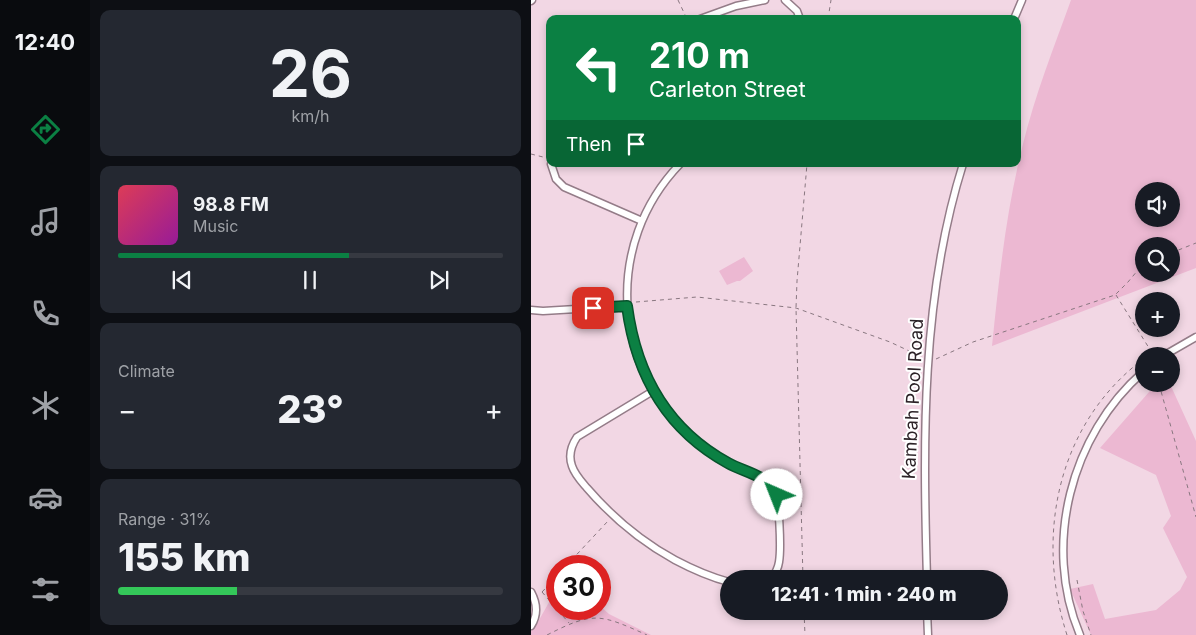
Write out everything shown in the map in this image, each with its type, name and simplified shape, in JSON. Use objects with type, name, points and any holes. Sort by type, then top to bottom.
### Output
[{"type":"street","points":[[711,15],[736,6],[765,0]]},
{"type":"street","points":[[785,0],[791,4],[798,15]]},
{"type":"street","points":[[1016,15],[1021,0]]},
{"type":"street","points":[[552,167],[556,179],[565,187],[642,220]]},
{"type":"street","points":[[677,167],[655,196],[642,220],[632,251],[628,272],[627,306],[637,353],[653,392],[676,423],[705,449],[736,468],[765,479],[774,487],[778,502],[779,558],[776,570]]},
{"type":"street","name":"Kambah Pool Road","points":[[927,570],[924,476],[927,359],[941,254],[962,167]]},
{"type":"street","points":[[531,310],[627,306]]},
{"type":"street","points":[[1179,347],[1196,337]]},
{"type":"street","points":[[1081,635],[1072,611],[1063,555],[1069,500],[1080,463],[1095,430],[1120,395],[1135,380]]},
{"type":"street","points":[[653,392],[580,434],[572,445],[570,454],[571,464],[575,474],[597,499],[646,542],[673,559],[720,579]]},
{"type":"street","points":[[531,592],[535,599],[536,612],[531,626]]},
{"type":"street","points":[[927,620],[928,635]]},
{"type":"path","points":[[677,0],[685,15]]},
{"type":"path","points":[[829,15],[831,0]]},
{"type":"path","points":[[531,154],[546,158]]},
{"type":"path","points":[[803,570],[796,308],[807,167]]},
{"type":"path","points":[[1180,249],[1196,243]]},
{"type":"path","points":[[627,306],[635,302],[697,298],[796,308],[890,342],[927,359],[938,359],[973,342],[1115,295],[1135,274]]},
{"type":"path","points":[[1115,295],[1149,347]]},
{"type":"path","points":[[1161,392],[1196,517]]},
{"type":"path","points":[[576,555],[613,515]]},
{"type":"path","points":[[1077,580],[1083,611],[1091,635]]},
{"type":"path","points":[[547,635],[570,623],[583,619],[607,618],[647,635]]},
{"type":"path","points":[[567,620],[570,623]]},
{"type":"path","points":[[804,620],[805,635]]},
{"type":"shaded area","points":[[1071,0],[1196,0],[1196,268],[1180,274],[1180,237],[1135,237],[1135,282],[1159,282],[992,346],[997,295],[1012,194],[1017,167],[1021,167],[1021,152],[1033,107]]},
{"type":"shaded area","points":[[744,257],[753,271],[740,281],[727,285],[719,271]]},
{"type":"shaded area","points":[[1149,392],[1174,392],[1196,441],[1196,635],[1091,635],[1070,589],[1093,584],[1105,619],[1156,610],[1180,590],[1187,577],[1163,528],[1171,516],[1156,475],[1100,448]]},
{"type":"shaded area","points":[[546,608],[546,620],[611,620],[611,615],[651,635],[531,635],[531,631]]},
{"type":"route","points":[[593,308],[627,306],[632,339],[639,360],[653,392],[668,413],[676,423],[705,449],[736,468],[765,479],[774,487],[777,495]]}]
